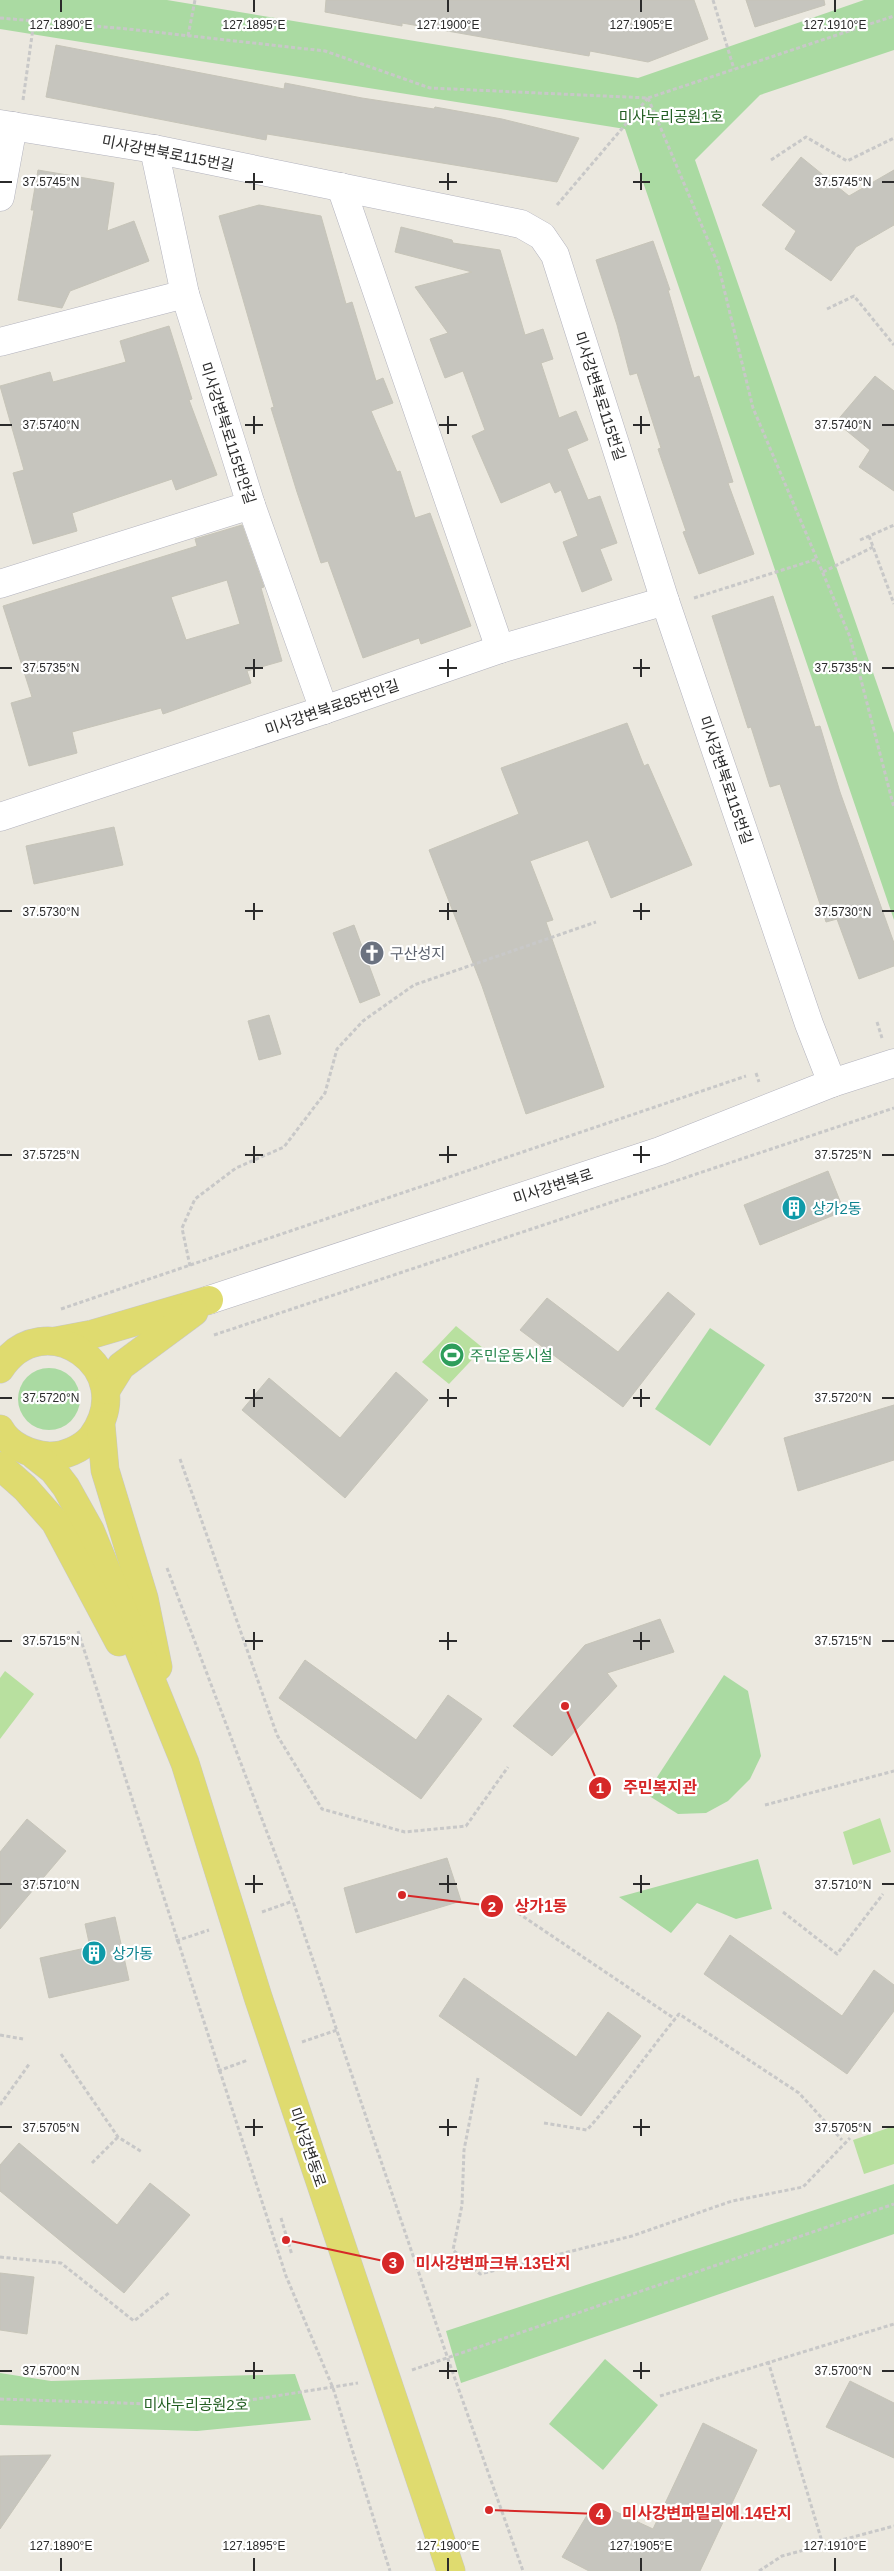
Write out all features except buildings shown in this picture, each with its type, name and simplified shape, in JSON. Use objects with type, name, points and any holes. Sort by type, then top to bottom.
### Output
[{"type":"main road","points":[[2,1364],[20,1348],[39,1342],[56,1341],[93,1334],[209,1300]]},
{"type":"main road","points":[[106,1390],[122,1366],[209,1300]]},
{"type":"main road","points":[[34,1455],[54,1456],[73,1451],[89,1440],[100,1424],[106,1408],[106,1390],[100,1372],[89,1357],[74,1347],[56,1341]]},
{"type":"main road","points":[[100,1424],[105,1470],[144,1598],[167,1723]]},
{"type":"main road","points":[[0,1429],[16,1446],[34,1455],[52,1470],[66,1487],[90,1530],[167,1723]]},
{"type":"main road","points":[[0,1466],[25,1488],[55,1522],[101,1610],[167,1723]]},
{"type":"main road","name":"미사강변동로","points":[[167,1723],[184,1763],[258,1997],[451,2571]]},
{"type":"street","name":"미사강변북로115번길","points":[[12,118],[521,224],[542,236],[555,255],[665,600],[809,1024],[832,1083]]},
{"type":"street","points":[[0,197],[12,118]]},
{"type":"street","name":"미사강변북로115번안길","points":[[154,149],[184,294],[251,505],[324,710]]},
{"type":"street","points":[[341,187],[500,649]]},
{"type":"street","points":[[0,342],[184,294]]},
{"type":"street","points":[[0,584],[251,505]]},
{"type":"street","name":"미사강변북로85번안길","points":[[0,817],[324,710],[500,649],[665,600]]},
{"type":"street","name":"미사강변북로","points":[[209,1300],[660,1151],[832,1083],[894,1063]]},
{"type":"path","points":[[188,36],[195,0]]},
{"type":"path","points":[[713,0],[734,69]]},
{"type":"path","points":[[0,18],[326,51],[430,88],[648,98],[894,16]]},
{"type":"path","points":[[12,118],[34,21]]},
{"type":"path","points":[[557,205],[648,98]]},
{"type":"path","points":[[648,98],[718,264],[752,408],[850,636],[894,808]]},
{"type":"path","points":[[771,160],[806,137],[847,161],[894,138]]},
{"type":"path","points":[[827,309],[854,296],[894,345]]},
{"type":"path","points":[[860,540],[894,524]]},
{"type":"path","points":[[869,536],[894,604]]},
{"type":"path","points":[[823,572],[873,548]]},
{"type":"path","points":[[693,598],[817,559]]},
{"type":"path","points":[[190,1266],[182,1228],[195,1199],[236,1168],[284,1147],[325,1093],[338,1050],[363,1021],[414,985],[596,922]]},
{"type":"path","points":[[55,1310],[190,1266],[746,1076]]},
{"type":"path","points":[[209,1336],[894,1108]]},
{"type":"path","points":[[180,1459],[277,1735],[322,1809],[405,1832],[466,1826],[508,1768]]},
{"type":"path","points":[[164,1558],[293,1901],[448,2359],[523,2571]]},
{"type":"path","points":[[75,1624],[264,2209],[286,2275],[333,2388],[390,2571]]},
{"type":"path","points":[[765,1805],[894,1771]]},
{"type":"path","points":[[783,1912],[837,1954],[883,1894]]},
{"type":"path","points":[[518,1913],[675,2020]]},
{"type":"path","points":[[544,2123],[587,2130],[620,2093],[679,2014],[799,2093],[842,2140]]},
{"type":"path","points":[[0,2035],[23,2039]]},
{"type":"path","points":[[61,2054],[118,2137],[142,2152]]},
{"type":"path","points":[[0,2105],[30,2063]]},
{"type":"path","points":[[478,2078],[464,2150],[462,2205],[453,2250],[480,2274],[632,2236],[732,2201],[803,2187],[850,2138]]},
{"type":"path","points":[[92,2164],[118,2137]]},
{"type":"path","points":[[448,2359],[894,2204]]},
{"type":"path","points":[[281,2218],[292,2255]]},
{"type":"path","points":[[0,2258],[61,2263],[134,2321],[170,2292]]},
{"type":"path","points":[[660,2396],[768,2361],[894,2324]]},
{"type":"path","points":[[768,2361],[823,2545]]},
{"type":"path","points":[[0,2399],[212,2406],[333,2388]]},
{"type":"path","points":[[759,2571],[782,2556],[894,2526]]},
{"type":"green space","name":"미사누리공원1호","points":[[0,0],[167,0],[638,78],[864,0],[894,0],[894,50],[760,95],[695,160],[894,733],[894,920],[625,129],[0,29]]},
{"type":"green space","name":"주민운동시설","points":[[456,1326],[483,1348],[449,1384],[422,1362]]},
{"type":"green space","points":[[710,1328],[765,1365],[710,1446],[655,1409]]},
{"type":"green space","points":[[49,1368],[61,1370],[71,1377],[78,1387],[80,1399],[78,1411],[71,1421],[61,1428],[49,1430],[37,1428],[27,1421],[20,1411],[18,1399],[20,1387],[27,1377],[37,1370]]},
{"type":"green space","points":[[5,1671],[34,1694],[0,1739],[0,1678]]},
{"type":"green space","points":[[724,1675],[748,1691],[761,1756],[750,1779],[728,1801],[706,1813],[678,1814],[646,1794]]},
{"type":"green space","points":[[880,1818],[891,1852],[853,1865],[843,1832]]},
{"type":"green space","points":[[758,1859],[772,1909],[736,1919],[697,1903],[671,1933],[619,1897]]},
{"type":"green space","points":[[894,2126],[894,2164],[864,2174],[853,2140]]},
{"type":"green space","points":[[894,2184],[894,2234],[461,2383],[446,2331]]},
{"type":"green space","points":[[605,2359],[658,2405],[603,2470],[549,2424]]},
{"type":"green space","name":"미사누리공원2호","points":[[0,2373],[51,2381],[295,2374],[311,2420],[197,2431],[0,2425]]},
{"type":"place","name":"구산성지","points":[[372,953]]},
{"type":"place","name":"상가2동","points":[[794,1208]]},
{"type":"place","name":"주민운동시설","points":[[452,1355]]},
{"type":"place","name":"주민복지관","points":[[565,1706]]},
{"type":"place","name":"상가1동","points":[[402,1895]]},
{"type":"place","name":"상가동","points":[[94,1953]]},
{"type":"place","name":"미사강변파크뷰.13단지","points":[[286,2240]]},
{"type":"place","name":"미사강변파밀리에.14단지","points":[[489,2510]]}]
